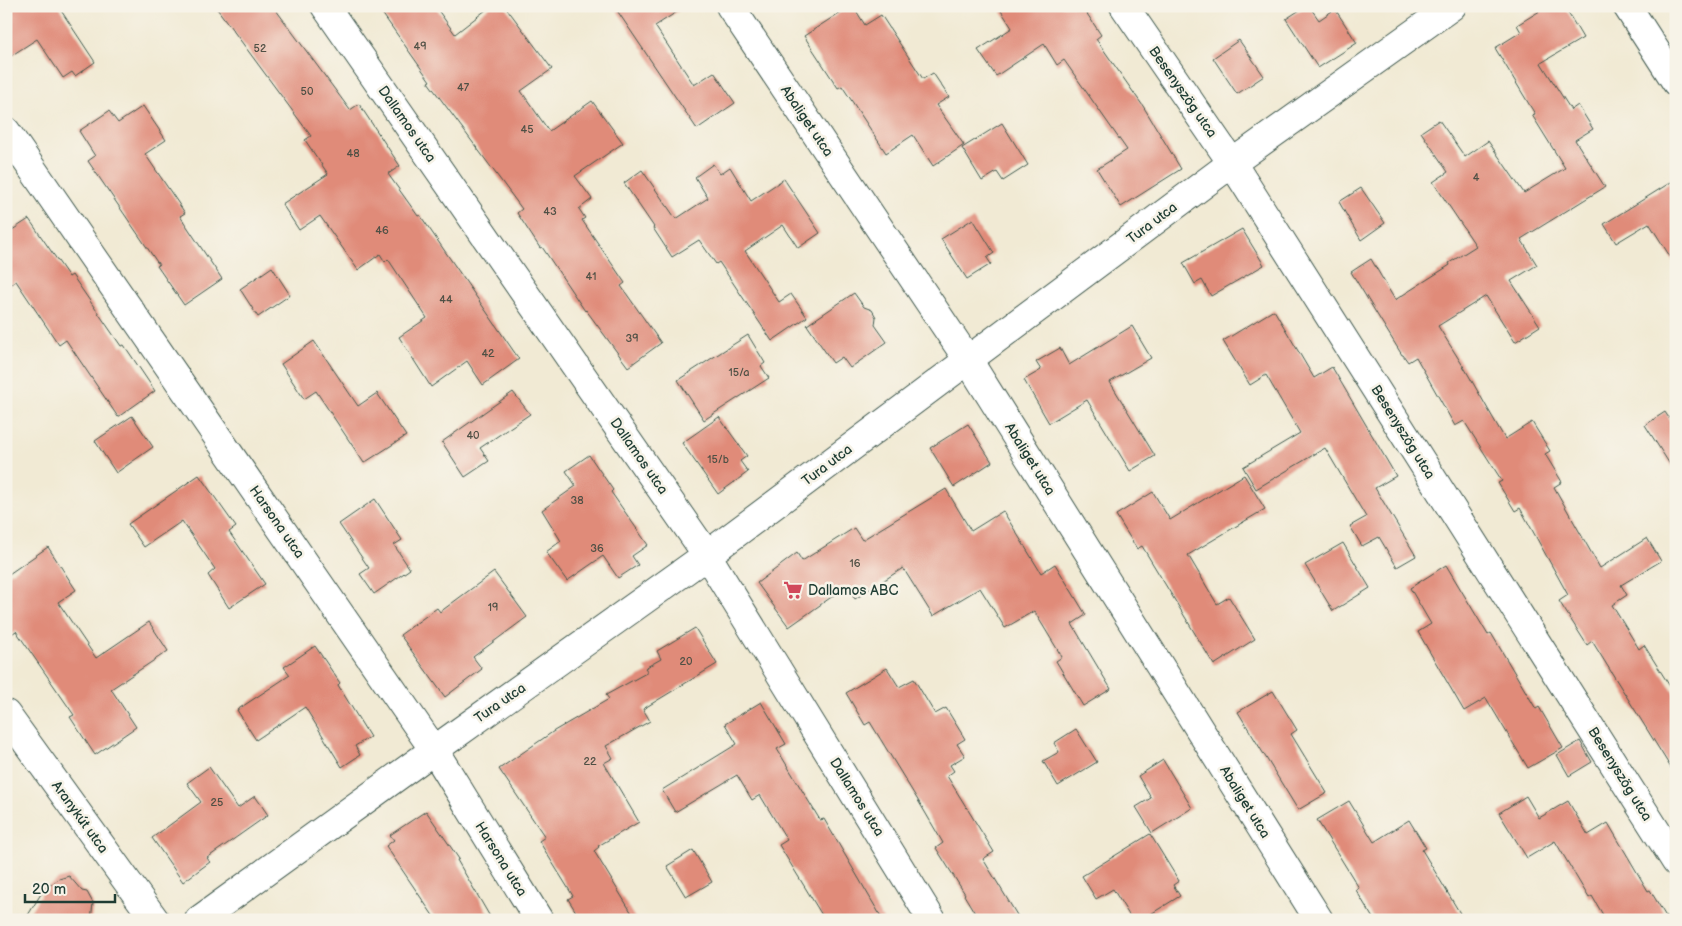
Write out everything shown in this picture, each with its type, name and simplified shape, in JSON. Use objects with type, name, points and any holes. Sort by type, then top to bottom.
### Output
[{"type":"street","name":"Dallamos utca","points":[[325,6],[708,555],[932,920]]},
{"type":"street","name":"Abaliget utca","points":[[730,6],[968,360],[1319,920]]},
{"type":"street","name":"Besenyszög utca","points":[[1124,6],[1232,163],[1676,862]]},
{"type":"street","name":"Tura utca","points":[[199,920],[708,555],[1232,163],[1452,6]]},
{"type":"street","points":[[1627,6],[1676,82]]},
{"type":"street","name":"Harsona utca","points":[[6,131],[434,750],[539,920]]},
{"type":"street","name":"Aranykút utca","points":[[6,714],[155,920]]},
{"type":"building","points":[[6,6],[58,6],[95,62],[75,76],[72,72],[63,78],[37,39],[6,59]]},
{"type":"building","points":[[215,6],[273,6],[350,110],[359,104],[400,166],[388,174],[418,216],[420,215],[519,359],[483,385],[467,361],[431,387],[399,337],[427,318],[388,259],[385,262],[380,254],[358,270],[320,216],[299,230],[282,204],[328,174],[305,140],[311,136]]},
{"type":"building","points":[[377,6],[435,6],[455,34],[491,6],[505,6],[552,69],[521,91],[549,131],[592,101],[623,143],[575,176],[592,199],[579,209],[585,218],[582,220],[625,283],[621,286],[661,343],[628,367],[585,311],[542,247],[540,248],[517,213],[522,209],[428,82],[430,81]]},
{"type":"building","points":[[614,6],[686,6],[655,26],[694,85],[714,72],[735,103],[697,129]]},
{"type":"building","points":[[850,6],[853,6],[865,25],[881,15],[923,79],[933,73],[949,97],[936,105],[964,145],[933,166],[913,135],[886,153],[842,86],[838,88],[804,36]]},
{"type":"building","points":[[998,6],[1082,6],[1101,35],[1096,39],[1143,106],[1181,169],[1121,207],[1097,169],[1127,150],[1064,60],[1057,65],[1044,44],[996,76],[978,50],[1012,28]]},
{"type":"building","points":[[1309,6],[1319,20],[1335,9],[1357,43],[1318,68],[1286,19]]},
{"type":"building","points":[[1548,6],[1564,6],[1583,38],[1541,63],[1571,110],[1578,105],[1593,129],[1575,140],[1605,187],[1521,239],[1537,265],[1511,281],[1540,326],[1515,342],[1486,296],[1438,326],[1505,439],[1532,422],[1550,451],[1545,454],[1562,482],[1554,487],[1600,568],[1647,538],[1661,561],[1621,585],[1627,595],[1612,605],[1639,649],[1644,645],[1676,696],[1676,776],[1592,641],[1587,645],[1559,601],[1568,595],[1520,508],[1515,511],[1498,483],[1502,481],[1464,421],[1455,426],[1416,357],[1408,362],[1402,355],[1351,272],[1371,259],[1395,300],[1476,246],[1433,182],[1448,172],[1421,132],[1439,120],[1465,157],[1488,141],[1524,193],[1565,168],[1532,115],[1535,114],[1495,48],[1521,32],[1517,25]]},
{"type":"building","points":[[1239,40],[1264,76],[1237,94],[1213,58]]},
{"type":"building","points":[[143,106],[166,140],[145,154],[185,213],[180,216],[222,279],[184,305],[88,161],[95,156],[79,131],[109,111],[118,123]]},
{"type":"building","points":[[1002,123],[1028,165],[1003,181],[997,172],[982,181],[962,148]]},
{"type":"building","points":[[713,164],[720,174],[730,167],[751,201],[784,179],[820,233],[798,248],[783,225],[745,251],[779,302],[791,294],[807,317],[772,341],[719,262],[716,264],[699,240],[672,257],[624,183],[642,170],[676,219],[708,198],[695,177]]},
{"type":"building","points":[[1676,179],[1676,266],[1649,223],[1616,243],[1604,224]]},
{"type":"building","points":[[1361,188],[1385,223],[1361,240],[1339,202]]},
{"type":"building","points":[[29,219],[69,277],[72,275],[121,346],[124,345],[155,391],[118,417],[66,340],[59,345],[16,281],[6,288],[6,234]]},
{"type":"building","points":[[973,219],[994,253],[987,258],[991,264],[967,279],[941,239]]},
{"type":"building","points":[[1242,229],[1264,265],[1211,296],[1202,280],[1195,284],[1183,263]]},
{"type":"building","points":[[272,267],[290,295],[258,317],[240,289]]},
{"type":"building","points":[[854,293],[864,307],[872,310],[876,317],[875,325],[887,342],[850,368],[842,357],[833,363],[807,325]]},
{"type":"building","points":[[1274,310],[1314,378],[1332,367],[1396,476],[1375,488],[1416,556],[1397,567],[1379,537],[1362,546],[1350,526],[1366,517],[1325,448],[1256,489],[1243,467],[1300,433],[1266,375],[1250,385],[1223,341]]},
{"type":"building","points":[[1132,326],[1151,358],[1110,382],[1155,456],[1130,471],[1087,400],[1049,423],[1024,380],[1041,370],[1036,362],[1060,348],[1069,365]]},
{"type":"building","points":[[748,335],[765,363],[761,366],[769,378],[704,420],[678,380]]},
{"type":"building","points":[[314,341],[358,406],[377,393],[406,436],[364,463],[316,391],[304,399],[281,364]]},
{"type":"building","points":[[513,392],[530,414],[480,448],[489,461],[465,477],[442,442]]},
{"type":"building","points":[[1665,412],[1676,429],[1676,474],[1645,425]]},
{"type":"building","points":[[132,416],[153,447],[116,473],[95,441]]},
{"type":"building","points":[[719,417],[747,456],[740,461],[748,472],[718,494],[682,443]]},
{"type":"building","points":[[968,424],[992,462],[954,487],[930,448]]},
{"type":"building","points":[[589,455],[613,490],[611,492],[648,545],[632,556],[638,565],[618,578],[603,556],[567,581],[546,552],[561,541],[542,510],[576,486],[566,471]]},
{"type":"building","points":[[199,475],[236,527],[229,532],[265,584],[229,608],[208,575],[215,569],[182,521],[144,547],[128,524]]},
{"type":"building","points":[[1244,475],[1265,509],[1188,555],[1217,604],[1229,597],[1255,639],[1214,665],[1142,546],[1137,549],[1116,515],[1153,492],[1170,520]]},
{"type":"building","points":[[946,489],[971,531],[1003,511],[1041,573],[1055,564],[1086,615],[1072,624],[1111,689],[1083,706],[1056,661],[1062,657],[1034,611],[1005,628],[980,588],[933,616],[903,568],[855,599],[847,586],[789,627],[757,583],[797,553],[802,561],[854,528],[862,540]]},
{"type":"building","points":[[375,499],[402,540],[394,545],[410,569],[374,594],[360,574],[369,568],[339,524]]},
{"type":"building","points":[[1343,543],[1370,588],[1333,611],[1305,565]]},
{"type":"building","points":[[48,547],[76,590],[58,602],[96,658],[149,622],[168,651],[111,689],[136,727],[95,755],[70,717],[74,715],[16,631],[6,638],[6,576]]},
{"type":"building","points":[[1446,565],[1488,635],[1491,633],[1536,709],[1539,707],[1563,748],[1528,768],[1486,698],[1464,711],[1418,632],[1431,624],[1410,588]]},
{"type":"building","points":[[494,572],[527,617],[473,657],[482,669],[445,697],[400,635],[437,608],[440,612]]},
{"type":"building","points":[[695,628],[717,664],[643,709],[650,721],[606,746],[613,758],[604,763],[639,822],[598,846],[594,851],[636,920],[581,920],[568,899],[573,896],[539,841],[545,837],[499,769],[554,731],[609,699],[606,695],[648,672],[645,668],[661,659],[657,651]]},
{"type":"building","points":[[315,646],[340,683],[338,685],[370,737],[355,746],[360,755],[342,767],[305,707],[256,740],[237,710],[290,675],[284,667]]},
{"type":"building","points":[[887,668],[899,687],[914,679],[935,714],[946,708],[965,739],[957,744],[965,756],[950,765],[954,771],[947,776],[994,852],[983,859],[1020,920],[979,920],[936,848],[943,843],[922,807],[870,722],[865,725],[846,693]]},
{"type":"building","points":[[1273,691],[1297,730],[1291,734],[1327,793],[1298,810],[1238,712]]},
{"type":"building","points":[[761,702],[786,744],[777,749],[820,820],[824,819],[883,920],[825,920],[779,845],[787,840],[760,795],[752,800],[737,775],[675,812],[662,790],[737,744],[725,724]]},
{"type":"building","points":[[1076,729],[1097,762],[1058,786],[1043,761],[1059,752],[1054,743]]},
{"type":"building","points":[[1580,741],[1592,762],[1569,776],[1557,755]]},
{"type":"building","points":[[1163,760],[1192,808],[1152,833],[1136,807],[1151,798],[1138,776]]},
{"type":"building","points":[[209,767],[238,808],[255,796],[268,815],[207,858],[210,862],[183,882],[152,838],[201,802],[187,783]]},
{"type":"building","points":[[1526,796],[1539,818],[1568,801],[1588,835],[1608,823],[1648,891],[1650,890],[1668,920],[1606,920],[1592,896],[1589,898],[1555,841],[1527,858],[1499,813]]},
{"type":"building","points":[[1349,801],[1374,842],[1409,820],[1426,848],[1422,850],[1464,920],[1374,920],[1356,890],[1359,888],[1317,820]]},
{"type":"building","points":[[426,811],[459,859],[457,860],[492,920],[436,920],[386,846],[394,840],[390,835]]},
{"type":"building","points":[[1150,834],[1179,881],[1173,885],[1180,896],[1141,920],[1132,920],[1113,889],[1096,899],[1082,876]]},
{"type":"building","points":[[693,850],[712,882],[686,897],[667,866]]},
{"type":"building","points":[[69,876],[82,891],[87,892],[93,903],[91,920],[25,920],[44,889],[59,879]]},
{"type":"place","name":"Dallamos ABC","points":[[793,590]]}]
